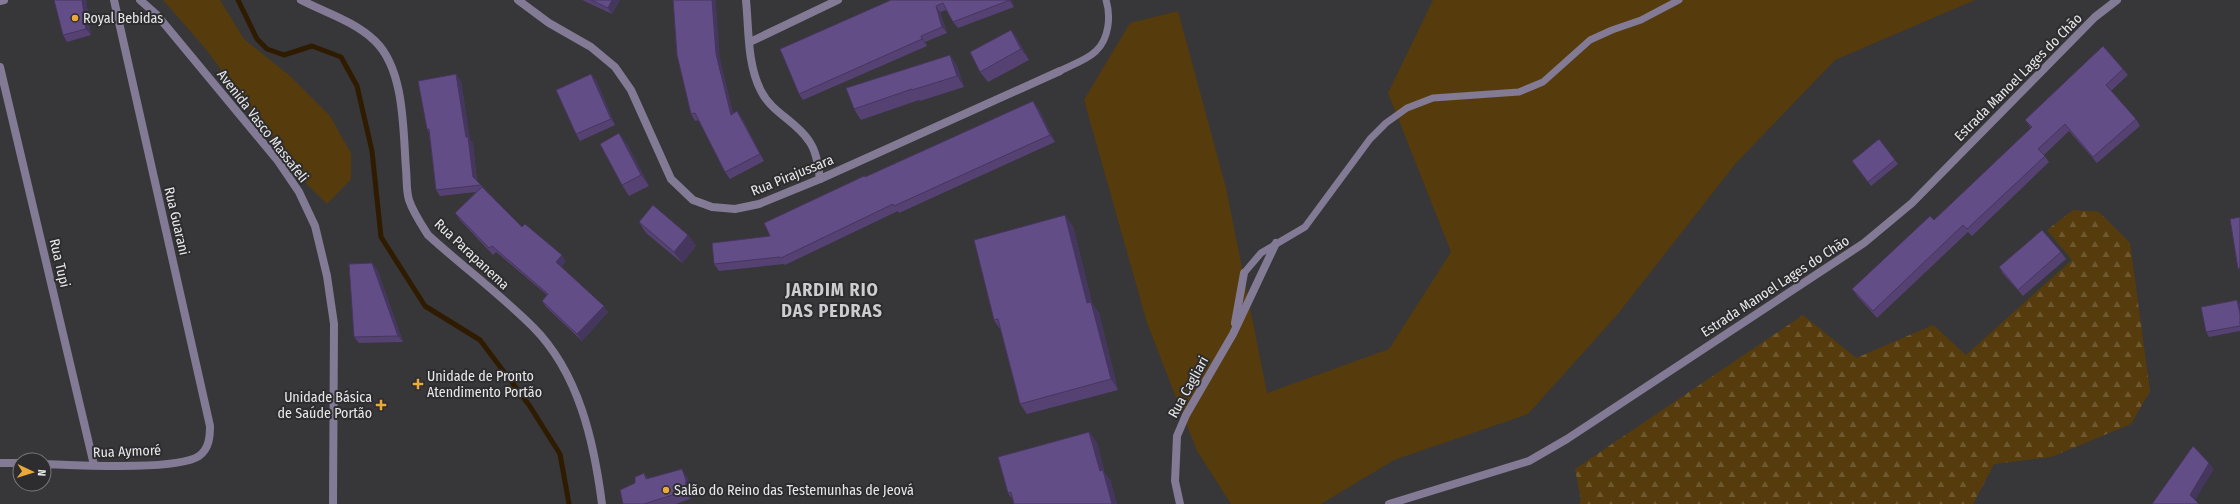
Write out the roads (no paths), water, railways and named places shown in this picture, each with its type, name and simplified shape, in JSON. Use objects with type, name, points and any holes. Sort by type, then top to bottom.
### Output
[{"type":"street","points":[[0,1],[4,0]]},
{"type":"street","name":"Rua Guarani","points":[[114,0],[210,426],[210,439],[206,448]]},
{"type":"street","name":"Avenida Vasco Massafeli","points":[[140,0],[157,15],[278,161],[299,192],[315,226],[327,276],[334,324],[334,504]]},
{"type":"street","name":"Rua Parapanema","points":[[301,0],[360,29],[376,41],[387,56],[396,78],[402,114],[409,199],[417,217],[428,235],[533,327],[564,369],[590,434],[598,469],[602,504]]},
{"type":"street","name":"Rua Pirajussara","points":[[518,0],[549,23],[591,47],[615,67],[631,90],[671,179],[693,200],[712,207],[735,209],[759,204],[820,179],[1060,71]]},
{"type":"street","points":[[746,0],[752,66],[760,90],[772,108],[791,122],[809,141],[816,156],[820,179]]},
{"type":"street","points":[[750,42],[838,0]]},
{"type":"street","name":"Estrada Manoel Lages do Chão","points":[[1389,504],[1432,489],[1486,476],[1529,461],[1567,438],[1864,243],[1912,203],[2095,17],[2117,0]]},
{"type":"street","name":"Rua Tupi","points":[[0,67],[94,465]]},
{"type":"street","name":"Rua Cagliari","points":[[1180,504],[1175,481],[1177,436],[1186,415],[1233,334],[1276,243]]},
{"type":"street","name":"Rua Cagliari","points":[[1233,334],[1244,273]]},
{"type":"street","name":"Rua Aymoré","points":[[52,464],[126,466],[189,461],[200,456],[206,448]]},
{"type":"street","points":[[0,463],[12,463]]},
{"type":"lane","name":"Rua Pirajussara","points":[[1060,71],[1096,51],[1107,34],[1108,7],[1106,0]]},
{"type":"lane","points":[[1244,273],[1261,253],[1305,227],[1370,139],[1386,122],[1407,108],[1433,98],[1519,92],[1543,82],[1590,40],[1612,30],[1641,20],[1679,0]]},
{"type":"waterway","points":[[238,0],[257,39],[267,49],[284,55],[312,46],[341,57],[357,86],[372,151],[381,237],[425,306],[480,340],[529,405],[560,454],[569,504]]},
{"type":"place","name":"Royal Bebidas","points":[[75,18]]},
{"type":"place","name":"Unidade de Pronto Atendimento Portão","points":[[418,384]]},
{"type":"place","name":"Unidade Básica de Saúde Portão","points":[[381,405]]},
{"type":"place","name":"Salão do Reino das Testemunhas de Jeová","points":[[666,490]]},
{"type":"district","name":"JARDIM RIO DAS PEDRAS","points":[[832,300]]}]
